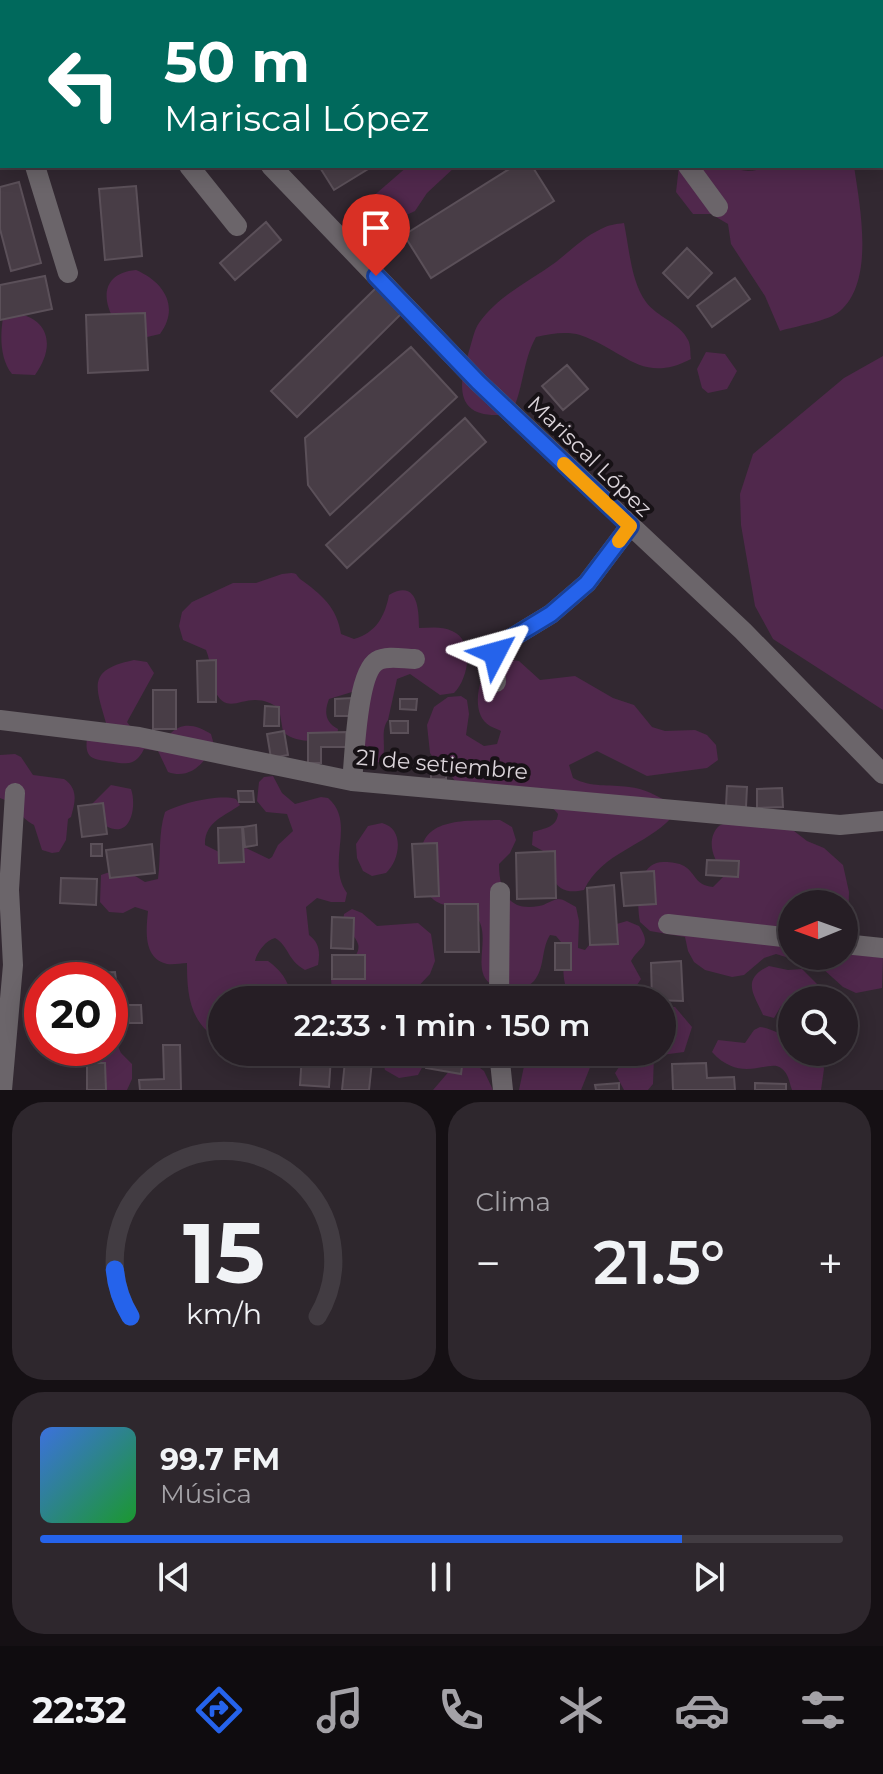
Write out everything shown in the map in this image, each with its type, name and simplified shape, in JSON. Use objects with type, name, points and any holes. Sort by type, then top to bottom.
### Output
[{"type":"street","points":[[36,168],[68,273]]},
{"type":"street","points":[[191,168],[237,226]]},
{"type":"street","name":"Mariscal López","points":[[273,168],[478,382],[743,631],[883,774]]},
{"type":"street","points":[[689,168],[718,207]]},
{"type":"street","points":[[496,682],[494,660],[500,645],[551,614],[587,583],[630,526]]},
{"type":"street","points":[[352,781],[362,691],[369,670],[378,661],[387,658],[415,659]]},
{"type":"street","name":"21 de setiembre","points":[[0,720],[139,737],[352,781],[840,825],[883,821]]},
{"type":"street","points":[[2,1090],[13,965],[9,890],[15,793]]},
{"type":"street","points":[[499,986],[500,892]]},
{"type":"street","points":[[668,924],[778,936]]},
{"type":"street","points":[[858,945],[883,948]]},
{"type":"street","points":[[500,1066],[503,1090]]},
{"type":"shaded area","points":[[406,168],[454,168],[427,193],[415,211],[362,236],[348,218]]},
{"type":"shaded area","points":[[679,168],[736,168],[749,171],[761,168],[854,168],[862,243],[858,281],[851,298],[835,315],[780,331],[765,296],[731,244],[728,224],[711,214],[693,214],[676,192]]},
{"type":"shaded area","points":[[624,223],[641,294],[651,307],[684,334],[690,344],[691,359],[674,366],[646,367],[580,335],[564,333],[536,337],[511,414],[494,415],[471,408],[462,392],[462,380],[474,333],[487,313],[505,296],[589,236],[606,227]]},
{"type":"shaded area","points":[[136,270],[161,288],[169,305],[169,314],[160,334],[134,340],[124,332],[110,311],[107,289],[121,273]]},
{"type":"shaded area","points":[[16,313],[37,322],[46,337],[45,355],[35,375],[12,374],[5,361],[1,340],[3,318]]},
{"type":"shaded area","points":[[706,352],[725,354],[737,371],[727,389],[708,393],[702,388],[697,369]]},
{"type":"shaded area","points":[[883,356],[883,710],[773,639],[755,606],[741,525],[740,494],[753,454],[844,378]]},
{"type":"shaded area","points":[[282,574],[296,574],[321,596],[336,616],[341,634],[354,639],[368,633],[378,623],[389,595],[406,591],[411,593],[417,605],[419,628],[448,629],[460,636],[464,643],[467,651],[466,670],[454,693],[440,695],[410,674],[397,679],[384,730],[381,762],[368,763],[363,754],[352,692],[329,699],[327,704],[327,716],[338,729],[337,737],[316,741],[295,739],[283,732],[279,708],[265,701],[229,704],[220,699],[214,688],[206,650],[183,640],[179,626],[182,612],[192,602],[233,583],[256,583]]},
{"type":"shaded area","points":[[134,660],[147,662],[154,673],[127,722],[130,726],[170,734],[180,727],[190,726],[211,734],[214,745],[201,764],[190,772],[168,772],[158,751],[144,749],[135,760],[118,763],[92,758],[87,751],[87,738],[106,723],[98,690],[101,675],[119,664]]},
{"type":"shaded area","points":[[491,661],[519,661],[540,680],[575,676],[613,698],[634,705],[652,727],[665,731],[695,730],[707,735],[716,745],[718,760],[707,768],[647,776],[597,751],[569,765],[573,778],[580,781],[635,788],[655,795],[670,803],[672,817],[602,867],[584,890],[560,887],[552,876],[545,852],[532,845],[533,832],[549,827],[557,819],[558,814],[545,799],[455,781],[430,753],[427,725],[434,707],[448,697],[461,696],[467,700],[466,735],[484,746],[497,744],[501,731],[484,720],[478,694]]},
{"type":"shaded area","points":[[15,754],[21,757],[33,775],[64,779],[72,787],[74,807],[68,819],[66,840],[59,852],[42,850],[34,825],[0,798],[0,755]]},
{"type":"shaded area","points":[[273,776],[282,793],[295,804],[321,797],[328,798],[336,808],[341,831],[339,869],[347,893],[345,902],[317,898],[306,907],[309,935],[318,948],[318,965],[305,970],[275,938],[262,947],[255,961],[268,961],[278,969],[288,986],[208,986],[208,1032],[192,1008],[187,963],[167,964],[154,956],[148,943],[148,911],[135,907],[123,913],[109,912],[100,902],[101,875],[118,872],[145,882],[158,879],[165,812],[210,799],[236,799],[240,805],[212,825],[205,845],[223,854],[246,848],[269,859],[293,831],[287,814],[266,812],[257,801],[259,782],[264,777]]},
{"type":"shaded area","points":[[111,785],[131,789],[133,796],[130,819],[121,829],[106,826],[92,804]]},
{"type":"shaded area","points":[[500,820],[512,827],[516,840],[510,853],[499,864],[504,891],[513,903],[520,906],[542,905],[558,899],[576,907],[578,948],[585,950],[603,928],[627,921],[639,926],[645,942],[631,961],[641,979],[636,986],[566,986],[561,942],[550,935],[540,970],[531,984],[496,986],[486,979],[482,970],[482,928],[478,919],[469,911],[439,903],[431,897],[426,890],[422,867],[421,850],[425,838],[433,830],[472,821]]},
{"type":"shaded area","points":[[732,821],[785,824],[807,841],[824,848],[843,865],[849,890],[778,890],[778,955],[764,958],[744,975],[732,977],[705,970],[694,962],[685,937],[650,931],[640,922],[638,904],[640,884],[649,868],[656,863],[682,865],[699,882],[713,887],[723,877],[724,870],[716,861],[712,849],[713,837],[719,826]]},
{"type":"shaded area","points":[[382,823],[389,826],[397,838],[397,853],[386,873],[372,876],[363,871],[357,858],[356,844],[368,826]]},
{"type":"shaded area","points":[[352,909],[377,926],[418,923],[431,934],[435,961],[430,974],[419,986],[332,986],[331,979],[349,963],[358,949],[358,944],[343,922],[344,914]]},
{"type":"shaded area","points":[[858,945],[883,956],[882,988],[858,993],[858,986],[842,986],[824,970],[858,970]]},
{"type":"shaded area","points":[[769,966],[778,970],[803,970],[819,986],[778,986],[778,1011],[774,1018],[763,1015],[752,989],[754,977]]},
{"type":"shaded area","points":[[676,1008],[692,1027],[684,1052],[676,1053]]},
{"type":"shaded area","points":[[760,1027],[778,1033],[778,1066],[823,1066],[821,1090],[792,1090],[781,1068],[734,1067],[712,1052],[718,1040],[745,1043]]},
{"type":"shaded area","points":[[128,1060],[132,1064],[132,1079],[127,1090],[104,1090],[101,1066],[128,1066]]},
{"type":"shaded area","points":[[384,1066],[423,1066],[418,1075],[399,1078],[385,1070]]},
{"type":"shaded area","points":[[477,1066],[484,1071],[493,1090],[433,1090],[451,1069]]},
{"type":"shaded area","points":[[524,1066],[591,1066],[581,1090],[519,1090]]},
{"type":"shaded area","points":[[620,1066],[654,1066],[653,1084],[648,1090],[624,1090],[615,1073]]},
{"type":"building","points":[[320,168],[368,168],[368,169],[334,190]]},
{"type":"building","points":[[511,168],[533,168],[554,201],[431,278],[404,235]]},
{"type":"building","points":[[19,182],[41,263],[11,271],[0,229],[0,187]]},
{"type":"building","points":[[136,186],[142,256],[105,260],[99,189]]},
{"type":"building","points":[[266,222],[281,240],[235,280],[220,263]]},
{"type":"building","points":[[687,248],[712,273],[688,298],[663,273]]},
{"type":"building","points":[[45,276],[52,309],[0,320],[0,285]]},
{"type":"building","points":[[735,278],[750,299],[712,327],[697,306]]},
{"type":"building","points":[[376,288],[401,314],[297,417],[271,391]]},
{"type":"building","points":[[145,313],[148,370],[88,373],[86,315]]},
{"type":"building","points":[[411,347],[457,397],[330,515],[308,485],[305,438]]},
{"type":"building","points":[[567,365],[588,389],[563,410],[542,386]]},
{"type":"building","points":[[465,418],[486,442],[347,568],[326,545]]},
{"type":"building","points":[[216,660],[216,702],[198,702],[197,661]]},
{"type":"building","points":[[153,690],[176,690],[176,729],[153,729]]},
{"type":"building","points":[[352,698],[352,716],[335,716],[335,699]]},
{"type":"building","points":[[400,699],[417,699],[416,710],[400,709]]},
{"type":"building","points":[[265,706],[279,707],[279,726],[264,726]]},
{"type":"building","points":[[390,721],[408,721],[408,733],[391,733]]},
{"type":"building","points":[[284,731],[288,755],[271,758],[267,734]]},
{"type":"building","points":[[346,732],[347,747],[321,747],[321,763],[308,763],[308,733]]},
{"type":"building","points":[[431,765],[446,765],[446,779],[431,779]]},
{"type":"building","points":[[727,786],[747,787],[746,807],[726,806]]},
{"type":"building","points":[[782,788],[783,807],[757,808],[757,789]]},
{"type":"building","points":[[238,791],[253,791],[254,802],[239,802]]},
{"type":"building","points":[[103,803],[107,834],[82,837],[78,806]]},
{"type":"building","points":[[256,825],[257,845],[245,847],[243,827]]},
{"type":"building","points":[[242,827],[244,862],[219,863],[218,828]]},
{"type":"building","points":[[437,843],[439,896],[415,897],[412,844]]},
{"type":"building","points":[[91,844],[102,844],[102,856],[91,856]]},
{"type":"building","points":[[152,844],[155,873],[110,878],[106,850]]},
{"type":"building","points":[[555,851],[556,898],[517,899],[516,853]]},
{"type":"building","points":[[707,860],[739,861],[738,877],[706,875]]},
{"type":"building","points":[[654,871],[656,904],[624,906],[621,873]]},
{"type":"building","points":[[61,878],[97,879],[96,905],[60,903]]},
{"type":"building","points":[[614,885],[618,944],[590,945],[587,888]]},
{"type":"building","points":[[445,904],[478,904],[479,952],[445,952]]},
{"type":"building","points":[[332,917],[354,918],[353,949],[331,948]]},
{"type":"building","points":[[555,943],[571,943],[571,970],[555,970]]},
{"type":"building","points":[[332,955],[365,955],[365,979],[332,979]]},
{"type":"building","points":[[681,961],[683,1001],[676,1001],[676,986],[652,986],[651,963]]},
{"type":"building","points":[[128,1005],[141,1005],[142,1023],[129,1023]]},
{"type":"building","points":[[163,1045],[180,1045],[181,1090],[140,1090],[139,1080],[164,1079]]},
{"type":"building","points":[[706,1063],[707,1078],[734,1077],[735,1090],[673,1090],[672,1066]]},
{"type":"building","points":[[87,1066],[105,1066],[106,1090],[87,1090]]},
{"type":"building","points":[[301,1066],[330,1066],[329,1087],[300,1085]]},
{"type":"building","points":[[345,1066],[372,1066],[369,1090],[342,1090]]},
{"type":"building","points":[[426,1066],[462,1066],[461,1074]]},
{"type":"building","points":[[619,1083],[619,1090],[596,1090],[595,1085]]},
{"type":"building","points":[[755,1083],[786,1084],[786,1090],[755,1090]]},
{"type":"slow traffic","points":[[564,464],[630,526],[619,541]]},
{"type":"route","points":[[376,276],[478,382],[630,526],[587,583],[551,614],[500,645],[495,653]]}]
